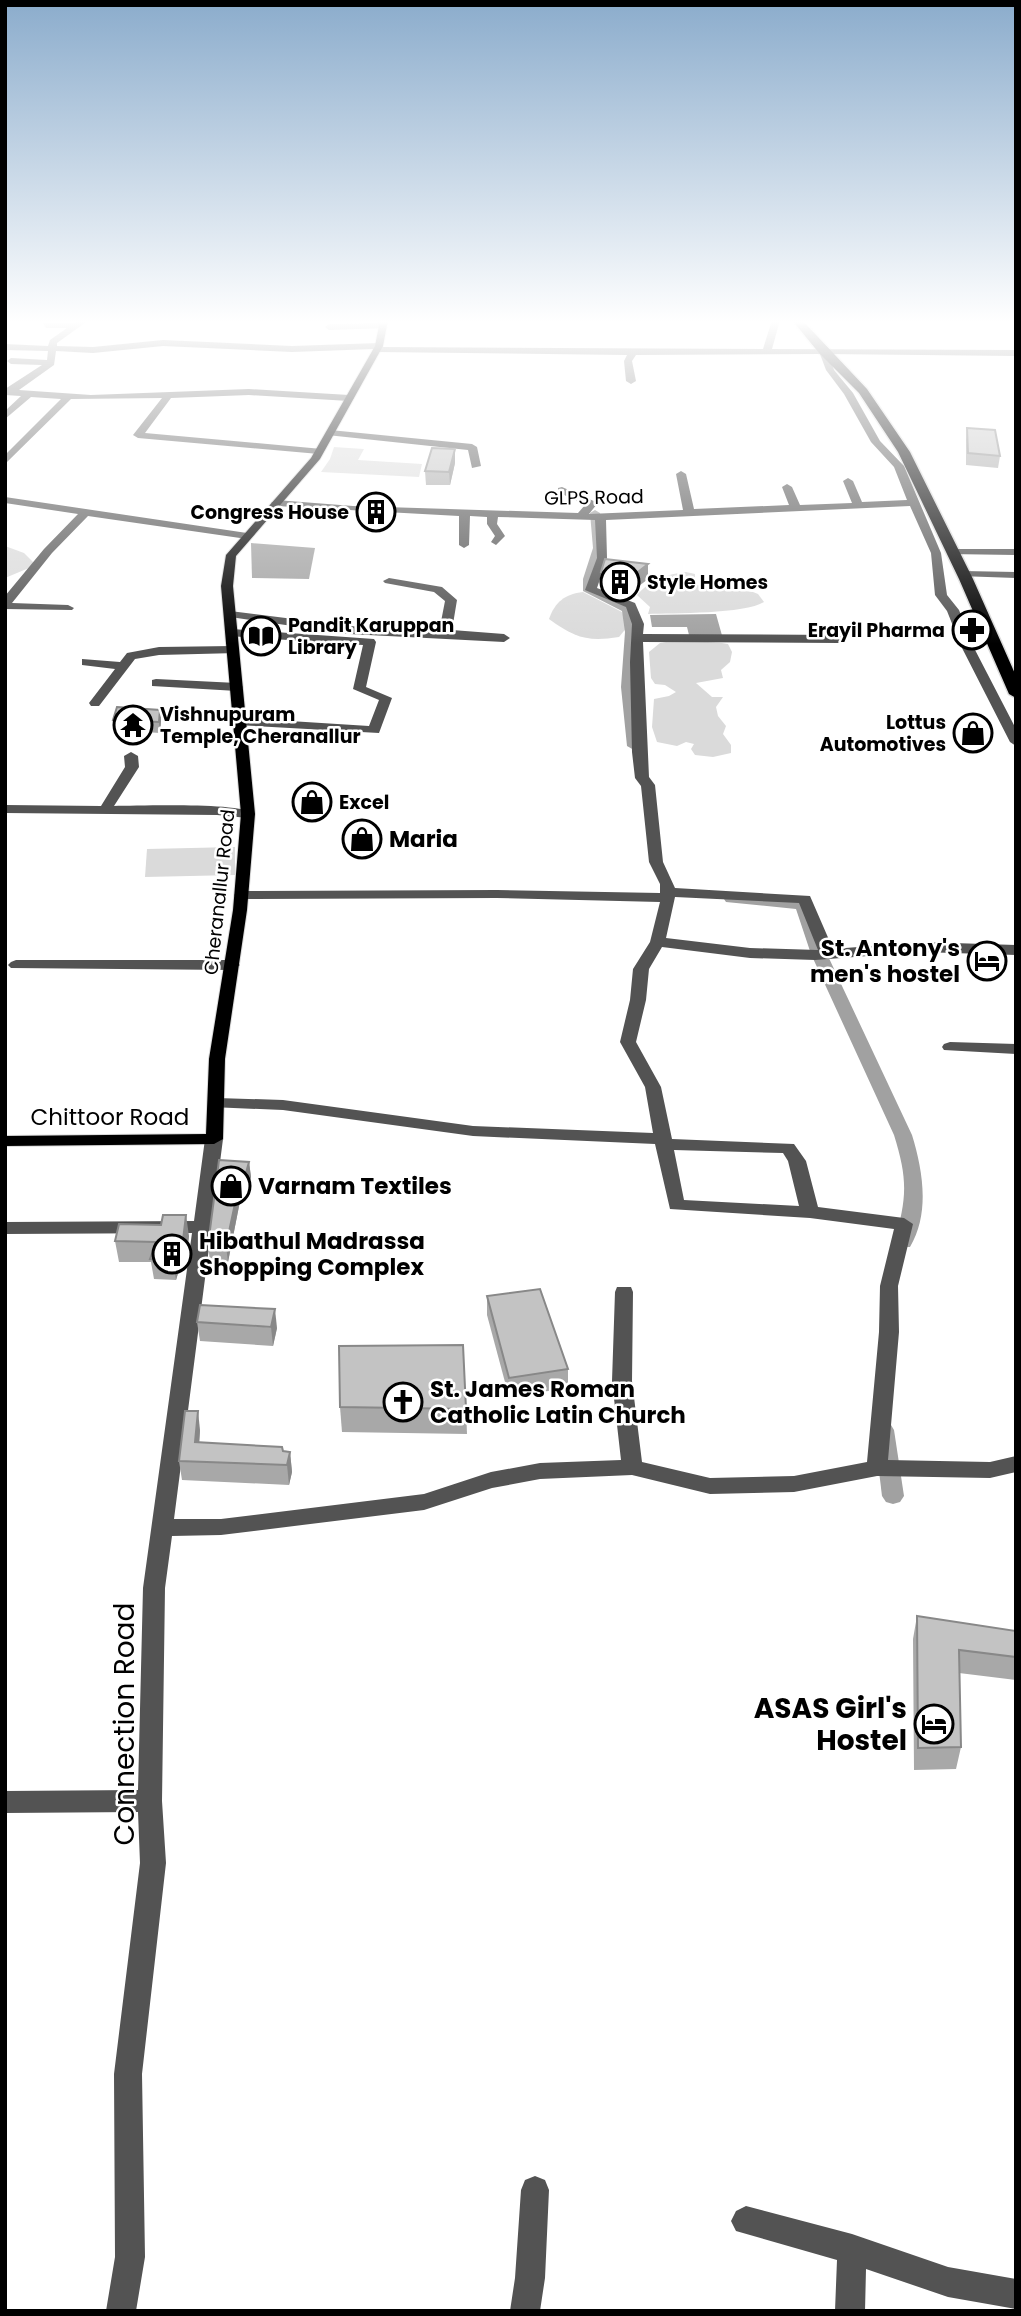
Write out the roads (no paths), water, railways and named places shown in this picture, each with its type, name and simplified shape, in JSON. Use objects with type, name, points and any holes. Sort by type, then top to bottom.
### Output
[{"type":"highway","points":[[888,428],[904,452],[1009,663],[1016,694]]},
{"type":"main road","name":"Cheranallur Road","points":[[214,1139],[217,1059],[242,895],[248,814],[227,586],[231,555],[319,451],[333,428]]},
{"type":"main road","name":"Chittoor Road","points":[[5,1141],[214,1139]]},
{"type":"street","points":[[5,461],[37,428]]},
{"type":"street","points":[[143,428],[138,435],[319,451]]},
{"type":"street","points":[[868,428],[899,466],[912,503],[936,553],[941,595],[953,610],[967,646],[1016,742]]},
{"type":"street","points":[[330,433],[472,447],[476,466]]},
{"type":"street","points":[[681,474],[689,512]]},
{"type":"street","points":[[848,481],[858,505]]},
{"type":"street","points":[[788,487],[791,501],[813,521]]},
{"type":"street","points":[[562,491],[592,504],[603,556],[602,562],[594,571],[591,590],[631,605],[638,624],[639,752],[642,778],[648,785],[656,862],[667,884],[668,895],[658,942],[641,969],[638,1000],[628,1042],[653,1087],[676,1205],[810,1213],[904,1224],[889,1286],[887,1468]]},
{"type":"street","points":[[5,500],[247,536]]},
{"type":"street","name":"GLPS Road","points":[[276,503],[353,509],[593,517],[912,503]]},
{"type":"street","points":[[5,605],[48,551],[86,512]]},
{"type":"street","points":[[464,513],[464,545]]},
{"type":"street","points":[[493,514],[492,524],[500,536],[496,542]]},
{"type":"street","points":[[952,552],[1016,552]]},
{"type":"street","points":[[963,574],[1016,575]]},
{"type":"street","points":[[230,614],[349,630],[445,636],[451,600],[438,589],[389,581]]},
{"type":"street","points":[[5,605],[68,608]]},
{"type":"street","points":[[232,633],[424,645]]},
{"type":"street","points":[[444,633],[504,638]]},
{"type":"street","points":[[638,638],[839,639]]},
{"type":"street","points":[[241,722],[374,730],[386,698],[359,689],[370,642]]},
{"type":"street","points":[[95,703],[131,656],[141,653],[233,650]]},
{"type":"street","points":[[86,662],[121,666]]},
{"type":"street","points":[[156,683],[237,687]]},
{"type":"street","points":[[105,810],[132,767],[131,756]]},
{"type":"street","points":[[5,808],[248,814]]},
{"type":"street","points":[[242,895],[668,895],[805,899],[823,955]]},
{"type":"street","points":[[658,942],[750,953],[823,955],[911,947],[1016,950]]},
{"type":"street","points":[[16,965],[232,965]]},
{"type":"street","points":[[950,1047],[1016,1049]]},
{"type":"street","points":[[217,1103],[283,1105],[473,1130],[788,1148],[797,1161],[810,1213]]},
{"type":"street","name":"Connection Road","points":[[121,2311],[130,2257],[128,2074],[153,1863],[149,1801],[154,1588],[214,1139]]},
{"type":"street","points":[[5,1228],[202,1227]]},
{"type":"street","points":[[624,1292],[622,1381],[632,1467]]},
{"type":"street","points":[[162,1528],[221,1527],[424,1502],[491,1480],[540,1471],[632,1467],[710,1486],[794,1484],[887,1468],[990,1469],[1016,1464]]},
{"type":"street","points":[[5,1802],[149,1801]]},
{"type":"street","points":[[525,2311],[530,2278],[535,2190]]},
{"type":"street","points":[[746,2221],[852,2249],[948,2282],[1016,2294]]},
{"type":"street","points":[[850,2311],[852,2249]]},
{"type":"waterway","points":[[595,513],[599,548],[588,579],[589,591],[621,604],[628,610],[631,632],[627,687],[634,746]]},
{"type":"waterway","points":[[731,899],[802,905],[819,954],[903,1135],[912,1164],[914,1206],[903,1243]]},
{"type":"waterway","points":[[884,1430],[893,1496]]},
{"type":"place","name":"Congress House","points":[[376,512]]},
{"type":"place","name":"Style Homes","points":[[620,582]]},
{"type":"place","name":"Erayil Pharma","points":[[972,630]]},
{"type":"place","name":"Pandit Karuppan Library","points":[[261,636]]},
{"type":"place","name":"Vishnupuram Temple, Cheranallur","points":[[133,725]]},
{"type":"place","name":"Lottus Automotives","points":[[973,733]]},
{"type":"place","name":"Excel","points":[[312,802]]},
{"type":"place","name":"Maria","points":[[362,839]]},
{"type":"place","name":"St. Antony's men's hostel","points":[[987,961]]},
{"type":"place","name":"Varnam Textiles","points":[[231,1186]]},
{"type":"place","name":"Hibathul Madrassa Shopping Complex","points":[[172,1254]]},
{"type":"place","name":"St. James Roman Catholic Latin Church","points":[[403,1402]]},
{"type":"place","name":"ASAS Girl's Hostel","points":[[934,1724]]}]
